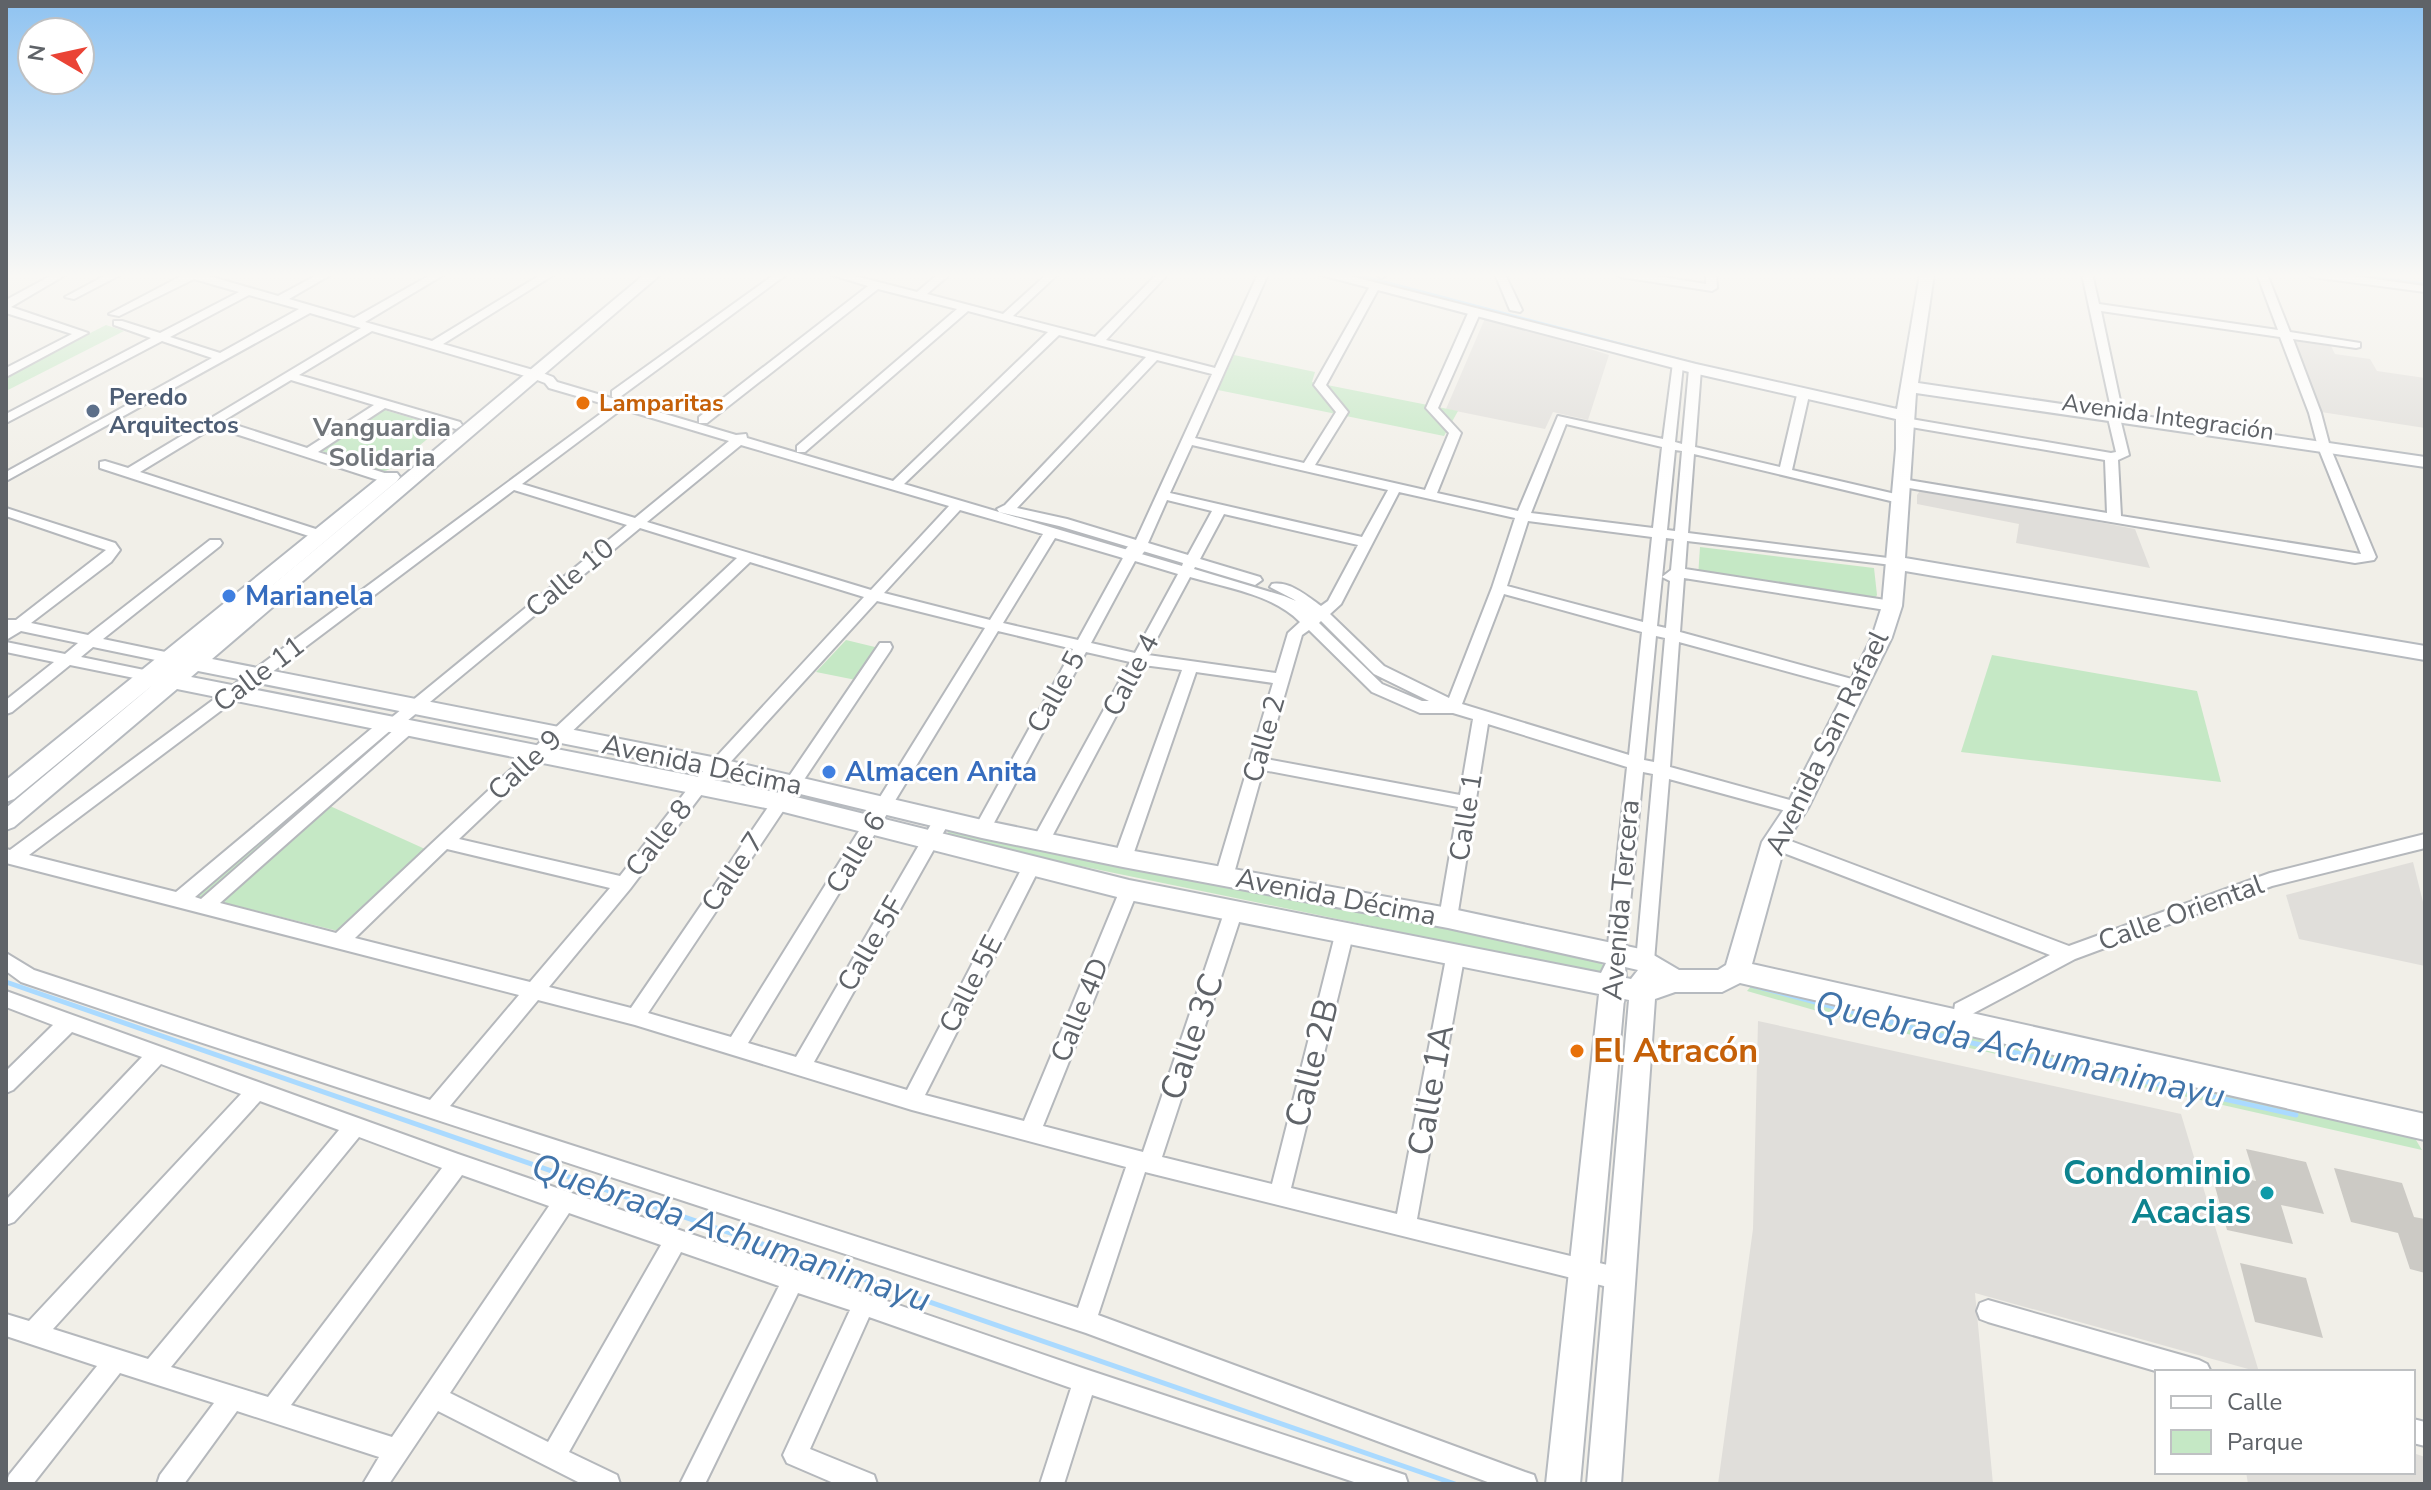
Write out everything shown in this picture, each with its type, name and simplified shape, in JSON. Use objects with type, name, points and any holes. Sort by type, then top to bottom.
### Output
[{"type":"main road","points":[[6,821],[320,535],[456,425],[535,375],[567,344]]},
{"type":"main road","points":[[172,669],[193,662],[572,344]]},
{"type":"main road","points":[[1597,344],[1803,395],[1905,415]]},
{"type":"main road","points":[[1643,344],[1905,415]]},
{"type":"main road","name":"Avenida San Rafael","points":[[1737,971],[1774,842],[1797,808],[1859,686],[1882,637],[1892,606],[1905,415],[1917,344]]},
{"type":"main road","name":"Avenida Integración","points":[[1911,384],[2425,455]]},
{"type":"main road","points":[[2323,443],[2425,462]]},
{"type":"main road","points":[[1896,563],[2425,653]]},
{"type":"main road","name":"Avenida Décima","points":[[193,662],[717,766],[786,794]]},
{"type":"main road","name":"Avenida Décima","points":[[149,676],[172,669],[234,693],[699,786],[786,794],[879,816],[943,819],[1123,858],[1448,918],[1645,961],[1675,981]]},
{"type":"main road","points":[[6,793],[149,676]]},
{"type":"main road","name":"Avenida Décima","points":[[879,816],[930,841],[1129,890],[1643,992]]},
{"type":"main road","name":"Avenida Tercera","points":[[1563,1484],[1616,954]]},
{"type":"main road","name":"Avenida Tercera","points":[[1604,1484],[1645,961]]},
{"type":"main road","points":[[1643,992],[1675,981],[1722,981],[1737,971],[2425,1127]]},
{"type":"street","points":[[6,373],[62,344]]},
{"type":"street","points":[[6,419],[149,344]]},
{"type":"street","points":[[178,344],[221,357]]},
{"type":"street","points":[[6,477],[245,344]]},
{"type":"street","points":[[129,473],[343,344]]},
{"type":"street","points":[[428,344],[535,375],[553,385],[703,420],[743,436],[801,449],[957,505],[1051,533],[1135,550]]},
{"type":"street","name":"Calle 11","points":[[10,856],[511,485],[691,344]]},
{"type":"street","points":[[703,420],[801,344]]},
{"type":"street","points":[[801,449],[924,344]]},
{"type":"street","points":[[898,483],[1043,344]]},
{"type":"street","points":[[1108,344],[1218,372]]},
{"type":"street","name":"Calle 5","points":[[982,829],[1165,496],[1231,344]]},
{"type":"street","points":[[1308,467],[1342,412],[1320,385],[1343,344]]},
{"type":"street","points":[[1429,496],[1455,433],[1432,408],[1461,344]]},
{"type":"street","points":[[1905,415],[2111,457],[2123,455],[2101,344]]},
{"type":"street","points":[[1453,707],[1562,419],[1785,472],[1901,491],[2114,518],[2355,559],[2369,557],[2323,443],[2289,344]]},
{"type":"street","points":[[2343,344],[2356,345]]},
{"type":"street","points":[[1008,510],[1155,355]]},
{"type":"street","name":"Avenida Tercera","points":[[1616,954],[1677,365]]},
{"type":"street","name":"Avenida Tercera","points":[[1645,961],[1695,369]]},
{"type":"street","points":[[289,376],[456,425]]},
{"type":"street","points":[[1785,472],[1803,395]]},
{"type":"street","points":[[618,400],[898,483],[1008,510],[1189,566],[1293,606],[1315,618],[1379,670],[1453,707],[1634,763],[1797,808]]},
{"type":"street","points":[[308,453],[383,404]]},
{"type":"street","points":[[213,422],[389,479]]},
{"type":"street","name":"Calle 10","points":[[205,906],[416,706],[743,436]]},
{"type":"street","points":[[1189,441],[1523,516],[1896,563]]},
{"type":"street","points":[[2111,457],[2114,518]]},
{"type":"street","points":[[105,465],[320,535]]},
{"type":"street","points":[[511,485],[913,607],[1139,659],[1281,679]]},
{"type":"street","name":"Calle 2","points":[[1224,877],[1295,633],[1334,604],[1395,488]]},
{"type":"street","points":[[1165,496],[1365,542]]},
{"type":"street","name":"Calle 8","points":[[435,1109],[624,884],[699,786],[957,505]]},
{"type":"street","name":"Calle 4","points":[[1041,841],[1220,508]]},
{"type":"street","points":[[6,512],[110,546],[113,550],[106,559],[10,627]]},
{"type":"street","name":"Calle 6","points":[[734,1049],[1051,533]]},
{"type":"street","points":[[6,708],[215,543]]},
{"type":"street","name":"Calle 9","points":[[340,940],[747,557]]},
{"type":"street","points":[[1652,585],[1678,572],[1892,606]]},
{"type":"street","points":[[1499,588],[1859,686]]},
{"type":"street","name":"Avenida Décima","points":[[10,627],[92,642],[172,669]]},
{"type":"street","name":"Avenida Décima","points":[[6,647],[149,676]]},
{"type":"street","name":"Calle 7","points":[[635,1017],[885,647]]},
{"type":"street","points":[[1123,858],[1191,666]]},
{"type":"street","name":"Calle 1","points":[[1448,918],[1482,715]]},
{"type":"street","name":"Calle 10","points":[[180,899],[397,725]]},
{"type":"street","points":[[1257,763],[1469,803]]},
{"type":"street","name":"Calle 5F","points":[[800,1068],[943,819]]},
{"type":"street","name":"Calle Oriental","points":[[1962,1024],[1962,1010],[2069,954],[2270,880],[2425,841]]},
{"type":"street","points":[[444,842],[624,884]]},
{"type":"street","points":[[1774,842],[2069,954]]},
{"type":"street","points":[[10,856],[635,1017],[912,1101],[1144,1162],[1620,1279]]},
{"type":"street","name":"Calle 5E","points":[[912,1101],[1031,867]]},
{"type":"street","name":"Calle 4D","points":[[1031,1130],[1129,890]]},
{"type":"street","name":"Calle 3C","points":[[1085,1322],[1234,910]]},
{"type":"street","name":"Calle 2B","points":[[1279,1196],[1345,931]]},
{"type":"street","name":"Calle 1A","points":[[1405,1228],[1456,953]]},
{"type":"street","points":[[6,961],[28,976],[158,1021],[1085,1322],[1525,1484]]},
{"type":"street","points":[[6,999],[354,1128],[1085,1381],[1396,1484]]},
{"type":"street","points":[[6,1084],[68,1023]]},
{"type":"street","points":[[6,1215],[158,1054]]},
{"type":"street","points":[[33,1334],[256,1091]]},
{"type":"street","points":[[152,1372],[354,1128]]},
{"type":"street","points":[[272,1411],[458,1164]]},
{"type":"street","points":[[375,1484],[436,1398],[565,1201]]},
{"type":"street","points":[[553,1457],[676,1239]]},
{"type":"street","points":[[692,1484],[793,1280]]},
{"type":"street","points":[[864,1304],[795,1455],[865,1484]]},
{"type":"street","points":[[1988,1311],[2192,1370]]},
{"type":"street","points":[[6,1325],[398,1451]]},
{"type":"street","points":[[18,1484],[116,1360]]},
{"type":"street","points":[[1052,1484],[1085,1381]]},
{"type":"street","points":[[169,1484],[232,1398]]},
{"type":"street","points":[[436,1398],[608,1484]]},
{"type":"shaded area","points":[[1474,344],[1573,344],[1609,355],[1588,420],[1553,412],[1545,429],[1446,409]]},
{"type":"shaded area","points":[[2295,344],[2331,346],[2335,354],[2370,359],[2377,371],[2425,378],[2425,428],[2321,412]]},
{"type":"shaded area","points":[[1922,488],[2135,529],[2150,568],[2016,543],[2019,524],[1917,504],[1917,495]]},
{"type":"shaded area","points":[[2413,862],[2425,910],[2425,966],[2299,939],[2286,895]]},
{"type":"shaded area","points":[[1758,1021],[2181,1114],[2258,1370],[1975,1293],[1993,1484],[1718,1484],[1753,1229]]},
{"type":"shaded area","points":[[2415,1454],[2425,1457],[2425,1484],[2248,1484],[2246,1474],[2415,1474]]},
{"type":"green space","points":[[70,344],[99,344],[6,391],[6,376]]},
{"type":"green space","points":[[1234,355],[1315,372],[1312,382],[1458,411],[1444,436],[1218,390]]},
{"type":"green space","points":[[381,409],[442,427],[383,472],[318,450]]},
{"type":"green space","points":[[1700,547],[1874,568],[1877,595],[1872,604],[1698,577]]},
{"type":"green space","points":[[846,640],[879,648],[856,680],[816,672]]},
{"type":"green space","points":[[1992,655],[2197,691],[2221,782],[1961,752]]},
{"type":"green space","points":[[384,732],[392,733],[206,898],[193,896]]},
{"type":"green space","points":[[330,806],[425,849],[338,931],[220,902]]},
{"type":"green space","points":[[950,829],[1038,851],[1587,956],[1605,966],[1599,973],[945,838]]},
{"type":"green space","points":[[1753,984],[2413,1135],[2422,1150],[1863,1024],[1747,991]]},
{"type":"building","name":"Condominio Acacias","points":[[2246,1149],[2306,1162],[2324,1214],[2281,1205],[2293,1244],[2227,1230],[2211,1172],[2256,1181]]},
{"type":"building","name":"Condominio Acacias","points":[[2334,1168],[2402,1183],[2414,1217],[2425,1219],[2425,1273],[2410,1269],[2398,1233],[2351,1222]]},
{"type":"building","name":"Condominio Acacias","points":[[2240,1263],[2306,1278],[2323,1338],[2255,1322]]},
{"type":"waterway","points":[[1619,344],[1704,366]]},
{"type":"waterway","name":"Quebrada Achumanimayu","points":[[6,982],[1455,1484]]},
{"type":"waterway","name":"Quebrada Achumanimayu","points":[[1751,985],[1954,1039],[2296,1115]]},
{"type":"place","name":"Lamparitas","points":[[583,403]]},
{"type":"place","name":"Peredo Arquitectos","points":[[93,411]]},
{"type":"place","name":"Marianela","points":[[229,596]]},
{"type":"place","name":"Almacen Anita","points":[[829,772]]},
{"type":"place","name":"El Atracón","points":[[1577,1051]]},
{"type":"place","name":"Condominio Acacias","points":[[2267,1193]]},
{"type":"district","name":"Vanguardia Solidaria","points":[[382,442]]}]
